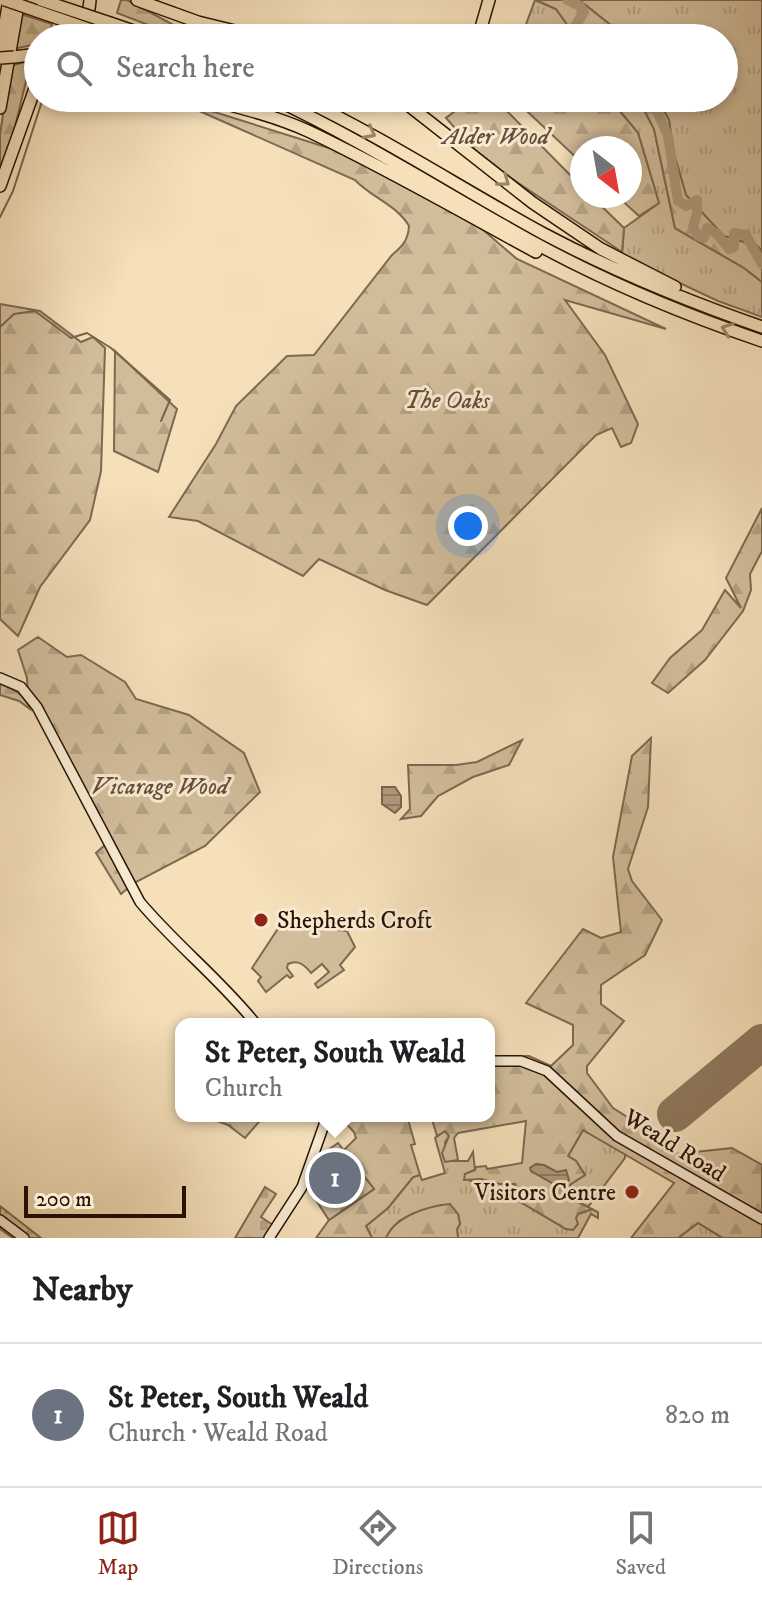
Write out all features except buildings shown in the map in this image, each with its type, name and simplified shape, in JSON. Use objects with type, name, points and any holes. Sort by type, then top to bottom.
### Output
[{"type":"highway","points":[[0,52],[7,0],[85,24]]},
{"type":"highway","points":[[0,108],[19,0]]},
{"type":"highway","points":[[41,0],[94,24]]},
{"type":"highway","points":[[85,24],[90,0]]},
{"type":"highway","points":[[137,0],[206,24]]},
{"type":"highway","points":[[482,24],[488,4]]},
{"type":"highway","points":[[0,58],[24,56]]},
{"type":"highway","points":[[22,124],[24,112]]},
{"type":"highway","points":[[0,186],[26,112]]},
{"type":"highway","points":[[253,112],[439,187]]},
{"type":"highway","points":[[300,112],[357,140],[558,255],[636,293],[762,341]]},
{"type":"highway","points":[[327,112],[568,246],[646,284],[762,327]]},
{"type":"highway","points":[[417,112],[533,203],[601,249],[679,289],[694,302]]},
{"type":"highway","points":[[309,132],[406,179],[583,275],[656,308],[691,315]]},
{"type":"street","points":[[0,678],[21,687],[37,707],[140,902],[251,1018]]},
{"type":"street","name":"Weald Road","points":[[495,1061],[521,1061],[547,1071],[617,1136],[762,1219]]},
{"type":"street","points":[[269,1238],[302,1187],[326,1122]]},
{"type":"street","points":[[0,1220],[24,1238]]},
{"type":"green space","points":[[121,0],[127,0],[172,24],[146,24],[117,13]]},
{"type":"green space","points":[[535,0],[556,9],[567,24],[526,24]]},
{"type":"green space","points":[[536,0],[579,0],[609,24],[567,24],[556,9]]},
{"type":"green space","points":[[579,0],[762,0],[762,251],[757,246],[724,237],[686,195],[665,112],[738,112],[738,24],[609,24]]},
{"type":"green space","points":[[21,14],[52,24],[24,24],[24,47],[13,49]]},
{"type":"green space","points":[[24,62],[24,90],[0,175],[0,135],[10,66]]},
{"type":"green space","name":"The Oaks","points":[[202,112],[214,112],[332,149],[448,207],[482,229],[517,259],[666,329],[565,300],[605,355],[638,424],[631,443],[621,447],[612,428],[596,435],[427,605],[385,590],[319,559],[303,576],[198,521],[169,517],[216,444],[236,406],[287,356],[314,355],[402,246],[409,226],[398,212],[355,180]]},
{"type":"green space","name":"Alder Wood","points":[[454,112],[508,112],[570,175],[570,208],[603,208],[624,228],[622,252],[482,159],[446,118]]},
{"type":"green space","points":[[528,112],[621,112],[639,136],[570,136],[570,152]]},
{"type":"green space","points":[[621,112],[645,112],[654,129],[675,228],[744,268],[762,282],[762,317],[718,301],[622,256],[624,228],[659,203],[642,146],[642,136]]},
{"type":"green space","points":[[645,112],[665,112],[686,195],[724,236],[757,246],[762,251],[762,282],[744,268],[675,228],[654,129]]},
{"type":"green space","points":[[642,146],[659,203],[639,216],[630,208],[642,208]]},
{"type":"green space","points":[[0,304],[40,311],[81,342],[93,337],[105,348],[101,471],[90,520],[40,587],[18,636],[0,619]]},
{"type":"green space","points":[[115,351],[177,409],[158,472],[114,451]]},
{"type":"green space","points":[[762,508],[762,551],[750,574],[751,590],[743,611],[705,660],[668,693],[652,683],[670,658],[702,630],[725,590],[741,608],[726,578]]},
{"type":"green space","name":"Vicarage Wood","points":[[38,637],[67,657],[81,655],[125,682],[136,699],[189,715],[244,753],[260,792],[205,846],[134,883],[121,894],[96,853],[107,843],[28,695],[27,678],[18,650]]},
{"type":"green space","points":[[0,684],[22,696],[30,709],[19,701],[0,695]]},
{"type":"green space","points":[[651,738],[648,807],[628,869],[632,881],[662,920],[645,955],[601,985],[601,1004],[624,1021],[587,1066],[587,1073],[613,1108],[647,1124],[676,1154],[732,1148],[762,1165],[762,1238],[723,1238],[698,1223],[678,1238],[631,1238],[674,1183],[583,1130],[568,1156],[576,1161],[585,1175],[571,1184],[564,1195],[592,1209],[578,1214],[578,1224],[573,1230],[566,1229],[519,1201],[515,1184],[464,1180],[465,1174],[476,1167],[486,1166],[487,1169],[522,1163],[526,1121],[458,1133],[454,1138],[458,1160],[445,1162],[442,1153],[449,1136],[445,1131],[437,1136],[433,1122],[495,1122],[495,1056],[529,1056],[551,1066],[573,1045],[573,1025],[526,1003],[583,929],[601,938],[621,932],[613,857],[632,756]]},
{"type":"green space","points":[[522,740],[509,765],[473,777],[438,796],[421,816],[401,819],[410,809],[408,765],[477,762]]},
{"type":"green space","points":[[289,912],[311,927],[347,931],[355,947],[340,965],[344,970],[318,988],[315,984],[329,972],[322,964],[311,973],[304,965],[295,962],[288,964],[287,968],[293,976],[290,978],[287,975],[266,992],[258,981],[261,977],[252,968]]},
{"type":"green space","points":[[220,1122],[259,1122],[245,1138]]},
{"type":"green space","points":[[345,1122],[409,1122],[415,1144],[411,1145],[420,1175],[413,1177],[388,1208],[366,1226],[372,1238],[316,1238],[329,1220],[374,1189],[344,1150],[356,1138]]},
{"type":"green space","points":[[583,1130],[625,1154],[588,1207],[563,1195],[571,1184],[585,1175],[576,1161],[568,1156]]},
{"type":"green space","points":[[445,1131],[449,1136],[445,1142],[446,1161],[468,1161],[473,1152],[475,1170],[465,1174],[470,1181],[515,1184],[519,1201],[566,1229],[578,1214],[592,1209],[598,1212],[598,1218],[591,1214],[578,1238],[458,1238],[458,1214],[441,1205],[399,1221],[386,1238],[372,1238],[366,1226],[388,1208],[413,1177],[420,1175],[422,1180],[445,1173],[435,1138]]},
{"type":"green space","points":[[338,1143],[374,1189],[329,1220],[306,1185],[318,1157]]},
{"type":"green space","points":[[265,1187],[276,1194],[261,1217],[276,1227],[269,1238],[235,1238]]},
{"type":"green space","points":[[450,1204],[458,1214],[458,1238],[386,1238],[404,1218],[422,1210]]},
{"type":"green space","points":[[0,1206],[41,1238],[13,1238],[0,1229]]},
{"type":"green space","points":[[698,1223],[723,1238],[678,1238]]},
{"type":"shaded area","points":[[382,787],[395,787],[401,796],[401,807],[395,813],[382,804]]},
{"type":"shaded area","points":[[536,1164],[557,1172],[566,1170],[569,1180],[559,1187],[531,1171],[530,1168]]},
{"type":"waterway","points":[[567,0],[580,6],[584,12],[576,24]]},
{"type":"waterway","points":[[0,217],[13,191],[38,112]]},
{"type":"waterway","points":[[657,112],[668,136],[678,201],[686,206],[697,200],[693,227],[698,236],[704,238],[707,228],[717,234],[729,249],[734,247],[734,233],[746,235],[762,264]]},
{"type":"waterway","points":[[0,327],[14,314],[35,311],[71,338],[87,333],[111,348],[170,400],[161,421]]},
{"type":"runway","points":[[675,1114],[762,1042]]},
{"type":"place","name":"Shepherds Croft","points":[[261,920]]},
{"type":"place","name":"St Peter, South Weald","points":[[335,1178]]},
{"type":"place","name":"Visitors Centre","points":[[632,1192]]}]
